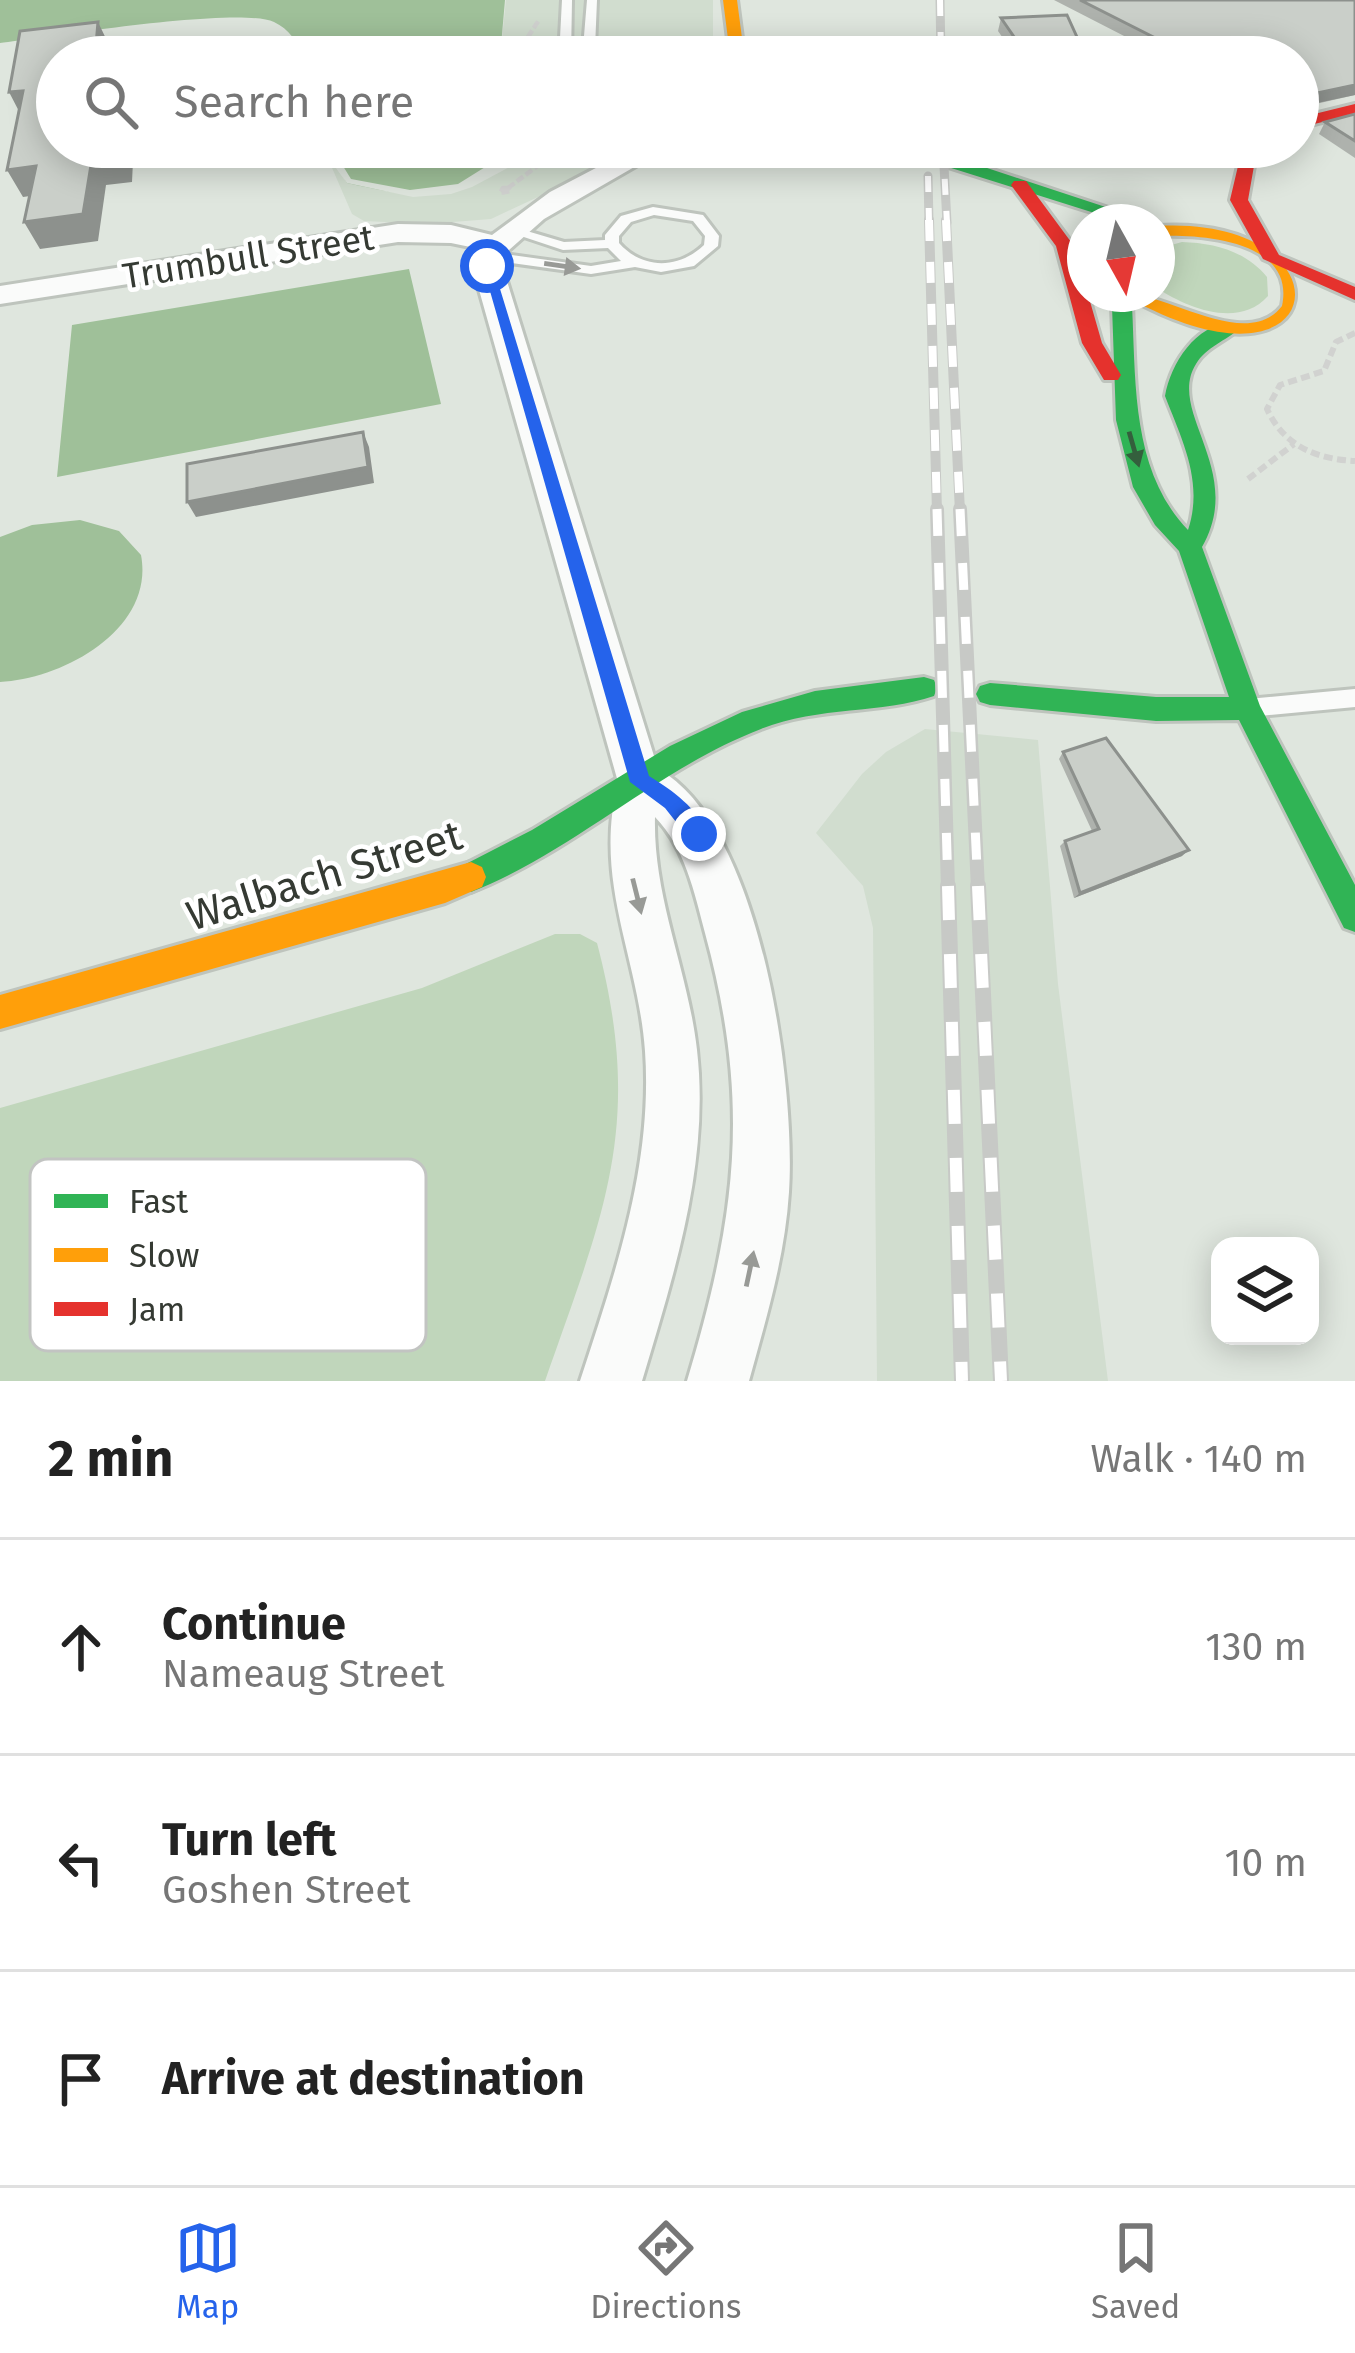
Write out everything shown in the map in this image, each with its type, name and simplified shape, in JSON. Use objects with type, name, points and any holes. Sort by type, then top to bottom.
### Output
[{"type":"main road","points":[[730,0],[735,36]]},
{"type":"main road","points":[[1319,118],[1355,109]]},
{"type":"main road","points":[[970,168],[1082,204]]},
{"type":"main road","points":[[1175,225],[1216,217],[1239,200],[1249,168]]},
{"type":"main road","points":[[1020,184],[1024,196],[1065,246],[1096,353],[1126,392]]},
{"type":"main road","points":[[1058,197],[1068,204]]},
{"type":"main road","points":[[1239,200],[1294,284],[1296,296],[1282,316]]},
{"type":"main road","points":[[1175,228],[1225,234],[1309,278],[1355,294]]},
{"type":"main road","points":[[1168,312],[1186,321],[1230,328],[1355,304]]},
{"type":"main road","points":[[1122,312],[1128,430],[1145,487],[1163,519],[1190,548],[1247,708],[1355,917]]},
{"type":"main road","points":[[1190,548],[1202,536],[1211,506],[1176,396],[1176,381],[1187,355],[1230,328]]},
{"type":"main road","name":"Walbach Street","points":[[0,1012],[446,888],[528,851],[722,734],[785,709],[832,697],[924,688]]},
{"type":"main road","points":[[990,694],[1156,710],[1247,708]]},
{"type":"street","points":[[611,1381],[652,1249],[667,1179],[674,1112],[671,1049],[662,991],[629,866],[629,825],[640,782],[488,277],[498,243],[621,168]]},
{"type":"street","name":"Trumbull Street","points":[[0,295],[398,233],[451,234],[498,243]]},
{"type":"street","points":[[640,782],[673,801],[699,834],[746,985],[762,1071],[764,1182],[756,1239],[718,1381]]},
{"type":"lane","points":[[566,36],[567,0]]},
{"type":"lane","points":[[590,36],[592,0]]},
{"type":"lane","points":[[498,243],[591,270],[634,263],[658,268],[704,255],[712,236],[698,218],[652,211],[616,226],[612,244]]},
{"type":"lane","points":[[498,243],[612,244],[634,263]]},
{"type":"lane","points":[[1247,708],[1355,698]]},
{"type":"path","points":[[508,188],[535,168]]},
{"type":"path","points":[[1355,333],[1336,342],[1324,371],[1288,380],[1274,391],[1267,409],[1294,444],[1323,458],[1355,461]]},
{"type":"path","points":[[1233,481],[1261,473],[1294,444]]},
{"type":"shaded area","points":[[0,0],[505,0],[502,36],[291,36],[274,22],[223,18],[0,43]]},
{"type":"shaded area","points":[[506,0],[713,0],[713,36],[502,36]]},
{"type":"shaded area","points":[[332,168],[347,183],[420,168],[593,168],[491,219],[427,224],[364,221],[352,214]]},
{"type":"shaded area","points":[[338,168],[489,168],[458,185],[423,193],[347,183]]},
{"type":"shaded area","points":[[1175,244],[1217,247],[1239,255],[1267,277],[1268,296],[1256,306],[1228,313],[1175,298]]},
{"type":"shaded area","points":[[409,269],[441,404],[57,477],[72,325]]},
{"type":"shaded area","points":[[80,520],[119,531],[141,555],[142,582],[134,606],[100,645],[76,660],[25,679],[0,682],[0,537],[32,525]]},
{"type":"shaded area","points":[[925,729],[1038,740],[1058,984],[1108,1381],[877,1381],[873,928],[863,886],[816,833],[862,774],[886,752]]},
{"type":"shaded area","points":[[555,934],[580,934],[597,943],[611,1007],[617,1117],[600,1216],[545,1381],[0,1381],[0,1108],[422,988]]},
{"type":"pier","points":[[336,168],[344,168],[351,179],[410,190],[458,184],[484,168],[508,168],[451,194],[413,197],[347,183]]},
{"type":"building","points":[[1080,0],[1355,0],[1355,85],[1319,93],[1319,36],[1151,36]]},
{"type":"building","points":[[1067,15],[1076,36],[1013,36],[1001,18]]},
{"type":"building","points":[[98,22],[97,36],[36,36],[36,166],[7,170],[23,91],[9,92],[20,31]]},
{"type":"building","points":[[1355,114],[1355,141],[1325,122]]},
{"type":"building","points":[[36,166],[91,168],[83,214],[24,222]]},
{"type":"building","points":[[363,432],[368,467],[187,502],[187,464]]},
{"type":"building","points":[[1106,738],[1189,850],[1080,893],[1065,841],[1099,829],[1063,752]]},
{"type":"railway","points":[[940,0],[941,36]]},
{"type":"railway","points":[[944,168],[947,223]]},
{"type":"railway","points":[[928,176],[929,223]]},
{"type":"railway","points":[[929,220],[937,512]]},
{"type":"railway","points":[[946,220],[960,512]]},
{"type":"railway","points":[[937,509],[948,889]]},
{"type":"railway","points":[[960,509],[978,889]]},
{"type":"railway","points":[[948,886],[962,1381]]},
{"type":"railway","points":[[978,886],[1001,1381]]},
{"type":"traffic: fast","points":[[970,168],[1085,204]]},
{"type":"traffic: fast","points":[[1122,312],[1127,420],[1145,487],[1163,519],[1190,547],[1247,708],[1355,917]]},
{"type":"traffic: fast","points":[[1190,547],[1201,529],[1206,491],[1204,472],[1176,396],[1178,383],[1192,354],[1230,328]]},
{"type":"traffic: fast","points":[[471,877],[680,755],[752,720],[815,702],[924,688]]},
{"type":"traffic: fast","points":[[990,694],[1156,709],[1247,708]]},
{"type":"traffic: slow","points":[[730,0],[735,36]]},
{"type":"traffic: slow","points":[[1173,312],[1212,324],[1255,329],[1287,315],[1294,299],[1288,271],[1259,246],[1216,234],[1175,231]]},
{"type":"traffic: slow","points":[[0,1012],[471,877]]},
{"type":"traffic: jam","points":[[1319,118],[1355,109]]},
{"type":"traffic: jam","points":[[1246,168],[1239,200],[1270,255]]},
{"type":"traffic: jam","points":[[1020,185],[1065,246],[1092,343],[1111,375]]},
{"type":"traffic: jam","points":[[1277,260],[1355,294]]},
{"type":"route","points":[[487,266],[640,782],[673,801],[699,834]]}]
